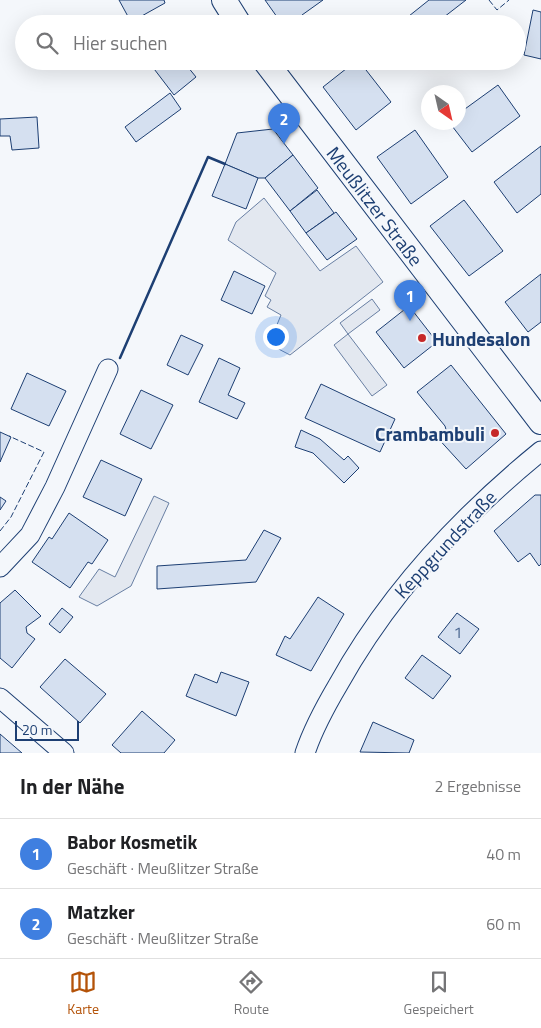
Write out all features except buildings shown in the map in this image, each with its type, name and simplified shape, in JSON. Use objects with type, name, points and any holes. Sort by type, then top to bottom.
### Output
[{"type":"street","points":[[224,0],[233,15]]},
{"type":"street","name":"Meußlitzer Straße","points":[[272,70],[541,422]]},
{"type":"street","points":[[0,566],[30,535],[55,487],[108,369]]},
{"type":"street","name":"Keppgrundstraße","points":[[305,753],[325,707],[356,651],[394,597],[430,554],[482,502],[541,452]]},
{"type":"street","points":[[0,698],[64,753]]},
{"type":"shaded area","points":[[264,198],[320,271],[356,246],[383,282],[290,355],[269,344],[281,315],[267,307],[271,300],[265,296],[276,273],[228,240],[236,222]]},
{"type":"shaded area","points":[[372,299],[380,310],[348,334],[340,323]]},
{"type":"shaded area","points":[[348,334],[387,385],[372,396],[334,345]]},
{"type":"shaded area","points":[[154,496],[169,503],[131,586],[97,606],[79,597],[99,569],[115,577]]},
{"type":"fence","points":[[489,0],[497,10],[509,0]]},
{"type":"fence","points":[[0,531],[11,517],[44,452],[9,436]]},
{"type":"wall","points":[[120,358],[208,157],[225,164]]},
{"type":"place","name":"Matzker","points":[[284,144]]},
{"type":"place","name":"Babor Kosmetik","points":[[410,321]]},
{"type":"place","name":"Hundesalon","points":[[422,338]]},
{"type":"place","name":"Crambambuli","points":[[495,433]]}]
